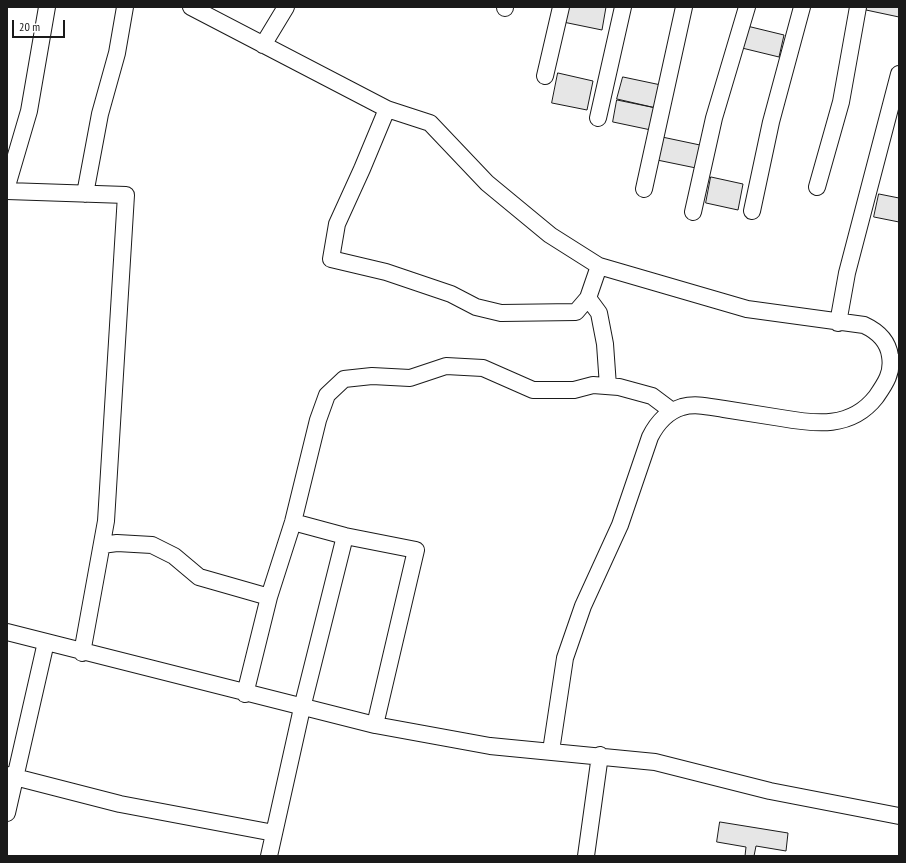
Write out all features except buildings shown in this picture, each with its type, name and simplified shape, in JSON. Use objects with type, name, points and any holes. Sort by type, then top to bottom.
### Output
[{"type":"street","points":[[7,186],[30,111],[47,7]]},
{"type":"street","points":[[85,194],[100,114],[117,53],[125,7]]},
{"type":"street","points":[[191,7],[386,109],[430,123],[487,183],[550,235],[599,266],[747,309],[838,323],[864,325],[877,332],[887,346],[895,364],[886,383],[873,400],[854,415],[835,422],[814,423],[693,405],[672,411],[662,418],[650,437],[620,525],[586,599],[573,632],[565,658],[551,751]]},
{"type":"street","points":[[263,45],[286,7]]},
{"type":"street","points":[[545,76],[561,7]]},
{"type":"street","points":[[598,118],[623,7]]},
{"type":"street","points":[[644,189],[684,7]]},
{"type":"street","points":[[693,212],[714,118],[747,7]]},
{"type":"street","points":[[752,211],[771,122],[802,7]]},
{"type":"street","points":[[817,187],[841,102],[858,7]]},
{"type":"street","points":[[838,323],[847,273],[899,74]]},
{"type":"street","points":[[386,109],[362,169],[336,224],[331,259],[386,272],[451,294],[476,307],[501,313],[576,312],[588,298],[599,266]]},
{"type":"street","points":[[7,191],[126,195],[106,521],[82,653]]},
{"type":"street","points":[[588,298],[599,313],[605,344],[608,386]]},
{"type":"street","points":[[245,694],[269,597],[293,522],[318,420],[327,395],[344,379],[372,376],[410,378],[446,366],[483,368],[533,390],[574,390],[593,385],[619,386],[652,396],[672,411]]},
{"type":"street","points":[[293,522],[345,536],[416,550],[374,725]]},
{"type":"street","points":[[269,856],[302,708],[345,536]]},
{"type":"street","points":[[102,545],[117,543],[152,545],[174,556],[199,577],[269,597]]},
{"type":"street","points":[[7,632],[82,653],[374,725],[490,746],[600,755],[655,762],[770,791],[899,816]]},
{"type":"street","points":[[7,813],[11,776],[46,642]]},
{"type":"street","points":[[586,856],[600,755]]},
{"type":"street","points":[[11,776],[120,804],[274,833]]}]
